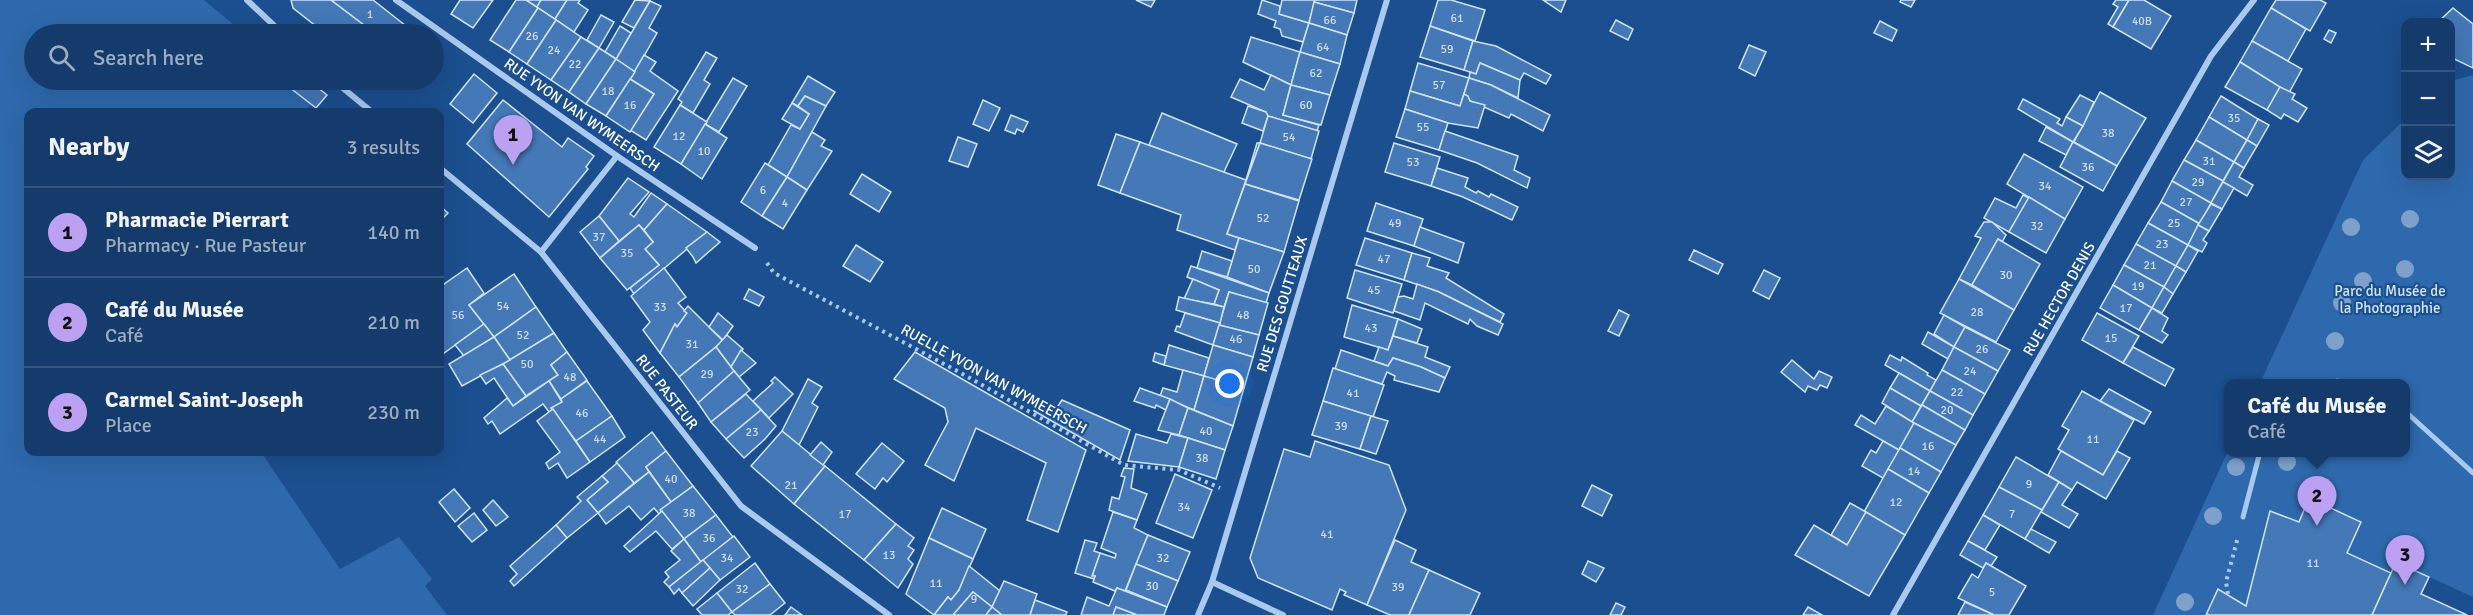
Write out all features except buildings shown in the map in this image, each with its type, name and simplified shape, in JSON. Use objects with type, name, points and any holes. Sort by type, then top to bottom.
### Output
[{"type":"street","points":[[248,0],[273,24]]},
{"type":"street","name":"RUE YVON VAN WYMEERSCH","points":[[396,0],[430,24]]},
{"type":"street","name":"RUE DES GOUTTEAUX","points":[[1198,615],[1212,582],[1387,0]]},
{"type":"street","name":"RUE HECTOR DENIS","points":[[1893,615],[2211,56],[2254,0]]},
{"type":"street","name":"RUE YVON VAN WYMEERSCH","points":[[444,34],[617,156],[755,248]]},
{"type":"street","points":[[345,90],[367,108]]},
{"type":"street","points":[[541,252],[617,156]]},
{"type":"street","name":"RUE PASTEUR","points":[[444,171],[541,252],[741,506],[889,615]]},
{"type":"street","points":[[2410,415],[2473,473]]},
{"type":"street","points":[[2243,517],[2259,457]]},
{"type":"street","points":[[1212,582],[1283,615]]},
{"type":"path","name":"RUELLE YVON VAN WYMEERSCH","points":[[755,248],[774,273],[959,372],[1124,465],[1179,470],[1237,496]]},
{"type":"path","points":[[2228,594],[2226,582],[2243,517]]},
{"type":"green space","points":[[0,0],[204,0],[233,24],[24,24],[24,90],[311,90],[317,95],[308,108],[24,108],[24,456],[264,456],[340,569],[399,537],[432,579],[425,586],[447,615],[0,615]]},
{"type":"green space","name":"Parc du Musée de la Photographie","points":[[2473,75],[2473,597],[2397,562],[2391,573],[2347,552],[2361,522],[2310,499],[2299,522],[2270,512],[2246,606],[2218,589],[2206,615],[2153,615],[2225,457],[2410,457],[2410,379],[2262,379],[2363,160],[2401,123],[2401,180],[2455,180],[2455,80]]},
{"type":"place","name":"Pharmacie Pierrart","points":[[513,165]]},
{"type":"place","name":"Café du Musée","points":[[2317,526]]},
{"type":"place","name":"Carmel Saint-Joseph","points":[[2405,585]]}]
